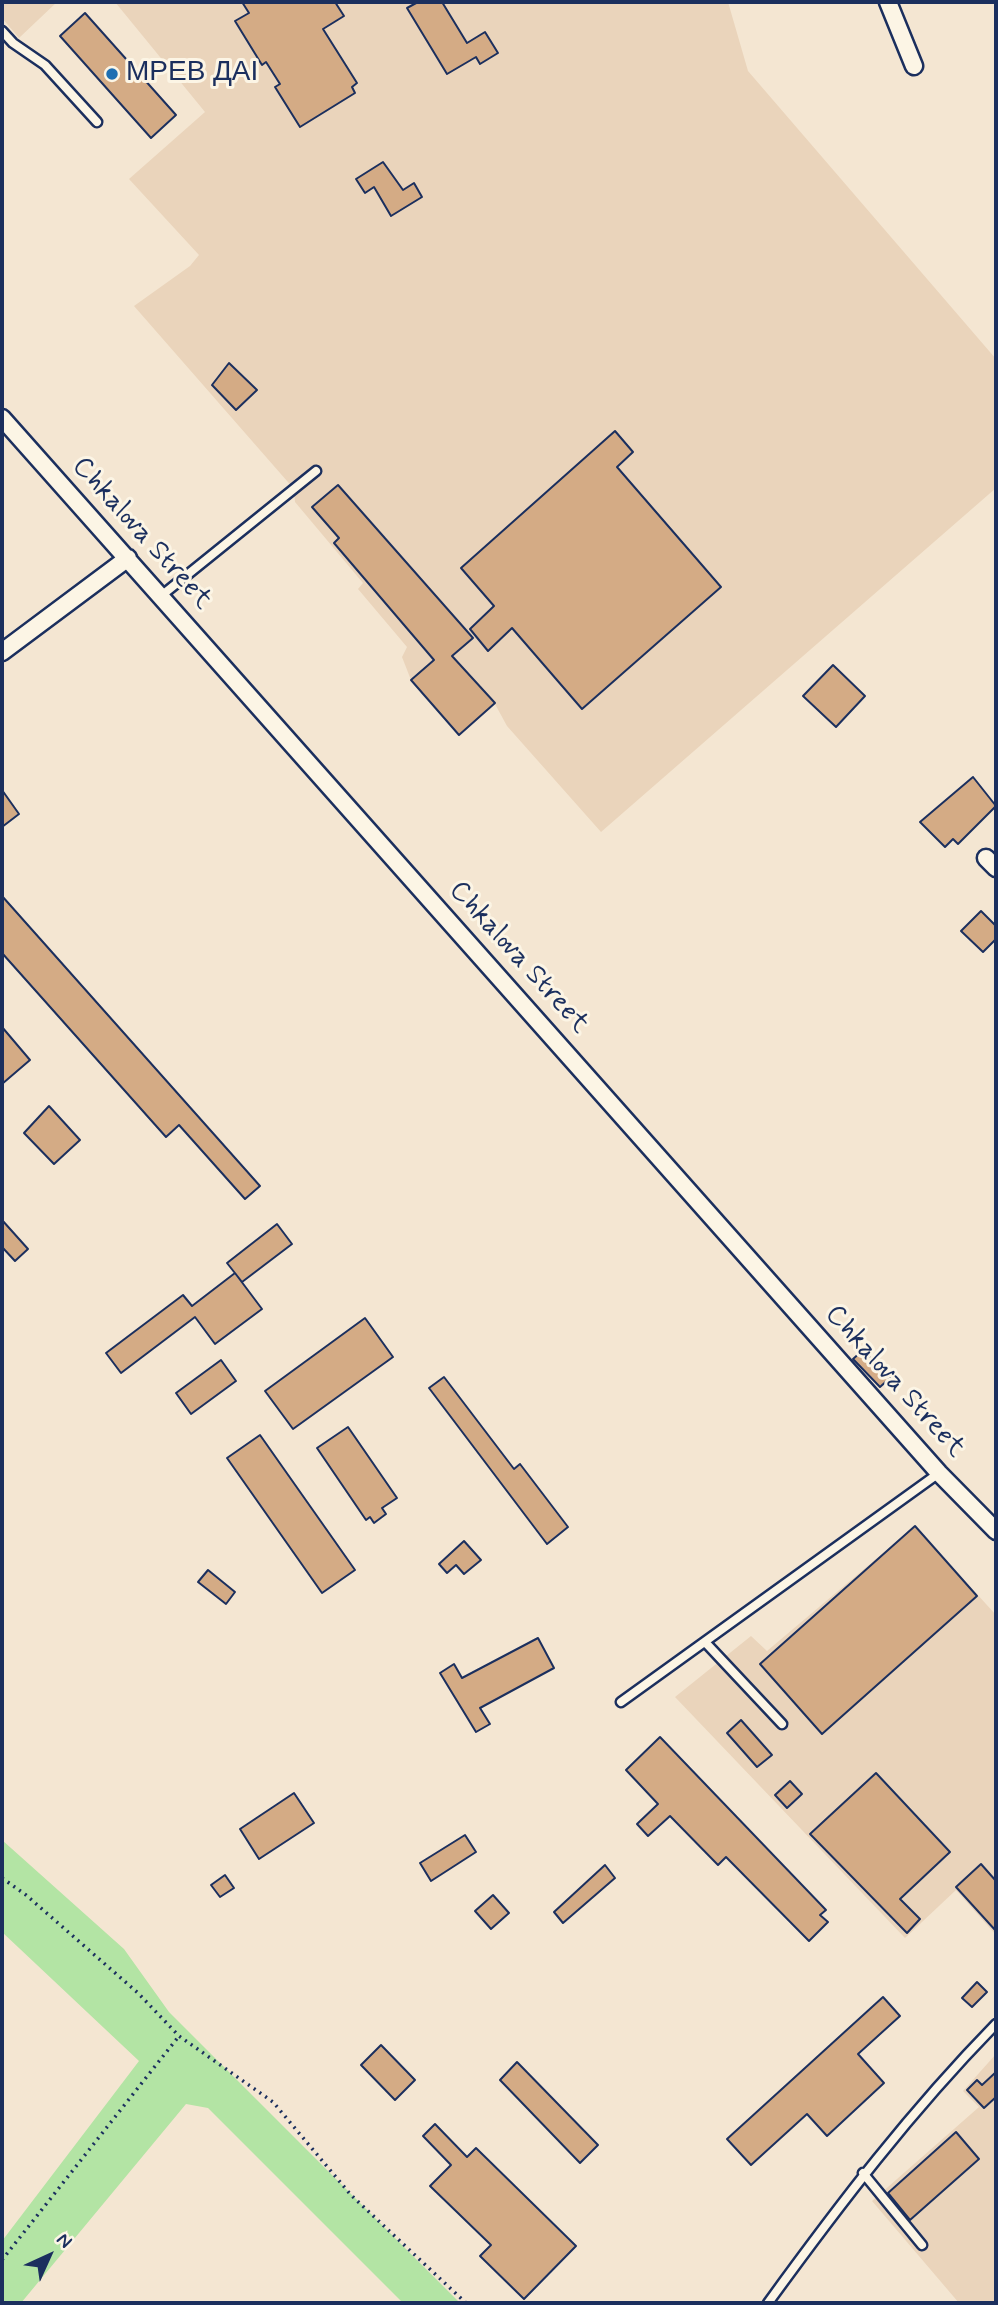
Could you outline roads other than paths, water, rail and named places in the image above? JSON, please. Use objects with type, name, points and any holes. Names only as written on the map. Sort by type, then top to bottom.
[{"type":"street","points":[[888,2],[914,66]]},
{"type":"street","name":"Chkalova Street","points":[[2,418],[939,1473],[996,1531]]},
{"type":"street","points":[[2,652],[128,558]]},
{"type":"lane","points":[[2,31],[13,43],[45,65],[97,122]]},
{"type":"lane","points":[[161,596],[316,471]]},
{"type":"lane","points":[[621,1702],[939,1473]]},
{"type":"lane","points":[[705,1642],[782,1724]]},
{"type":"lane","points":[[768,2303],[863,2173],[934,2087],[996,2024]]},
{"type":"lane","points":[[863,2173],[922,2245]]},
{"type":"place","name":"МРЕВ ДАІ","points":[[112,74]]}]
